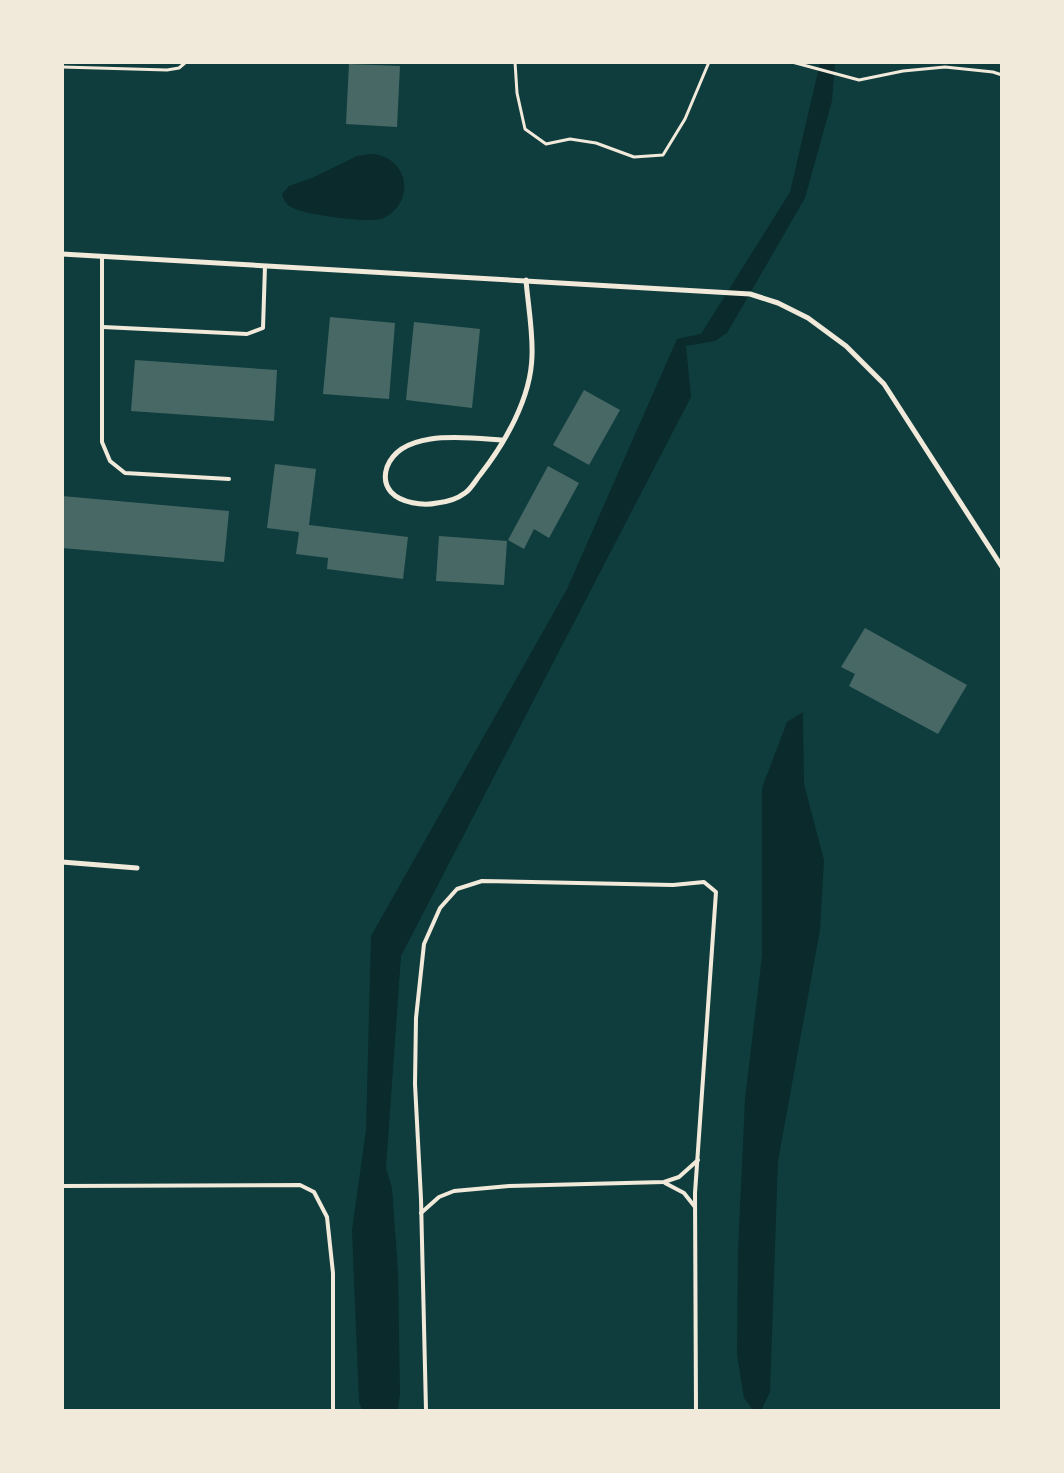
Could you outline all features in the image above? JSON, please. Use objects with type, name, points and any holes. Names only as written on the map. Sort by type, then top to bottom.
[{"type":"street","points":[[62,254],[725,292],[750,294],[778,303],[808,318],[846,346],[884,384],[1002,568]]},
{"type":"street","points":[[503,440],[465,437],[415,442],[401,448],[392,456],[386,470],[385,482],[391,493],[404,500],[433,504],[449,501],[466,492],[496,455],[503,440],[525,392],[532,357],[526,280]]},
{"type":"street","points":[[62,862],[137,868]]},
{"type":"lane","points":[[102,256],[102,442],[110,460],[124,473],[228,479]]},
{"type":"lane","points":[[102,327],[246,334],[263,328],[265,266]]},
{"type":"lane","points":[[426,1410],[421,1213],[415,1084],[416,1018],[424,944],[440,908],[457,889],[482,881],[673,885],[704,882],[716,892],[696,1207],[696,1410]]},
{"type":"lane","points":[[421,1213],[439,1197],[454,1191],[509,1186],[664,1182],[679,1177],[698,1160]]},
{"type":"lane","points":[[664,1182],[684,1193],[696,1207]]},
{"type":"lane","points":[[62,1186],[300,1185],[314,1192],[327,1217],[333,1273],[333,1410]]},
{"type":"path","points":[[100,62],[103,68]]},
{"type":"path","points":[[62,67],[167,70],[179,68],[186,62]]},
{"type":"path","points":[[515,62],[517,93],[525,129],[546,144],[570,139],[596,143],[634,157],[662,155],[685,119],[709,62]]},
{"type":"path","points":[[792,62],[806,68],[859,80],[903,71],[945,68],[993,72],[1002,75]]},
{"type":"water","points":[[820,63],[835,63],[832,101],[805,198],[727,333],[715,341],[686,346],[691,397],[401,956],[386,1168],[392,1188],[398,1271],[400,1393],[398,1410],[362,1410],[359,1402],[352,1230],[366,1130],[371,936],[567,589],[677,339],[701,334],[790,192]]},
{"type":"water","points":[[371,154],[384,157],[393,162],[404,180],[404,191],[401,201],[384,218],[366,220],[325,216],[300,211],[289,206],[285,201],[282,194],[289,186],[312,178],[357,156]]},
{"type":"water","points":[[803,712],[804,784],[824,860],[820,930],[778,1161],[770,1392],[762,1409],[753,1410],[744,1398],[737,1355],[738,1249],[745,1099],[762,956],[762,788],[787,722]]},
{"type":"building","points":[[349,64],[400,66],[397,127],[346,124]]},
{"type":"building","points":[[330,317],[395,323],[389,399],[323,394]]},
{"type":"building","points":[[414,322],[480,329],[472,408],[406,400]]},
{"type":"building","points":[[135,360],[277,370],[274,421],[131,411]]},
{"type":"building","points":[[584,390],[620,410],[589,465],[553,445]]},
{"type":"building","points":[[275,464],[316,469],[309,525],[408,537],[403,579],[327,569],[328,558],[296,554],[299,532],[267,528]]},
{"type":"building","points":[[548,466],[579,483],[549,538],[534,529],[524,549],[508,540]]},
{"type":"building","points":[[62,496],[229,511],[224,562],[62,548]]},
{"type":"building","points":[[439,536],[507,541],[504,585],[436,581]]},
{"type":"building","points":[[865,628],[967,685],[938,734],[849,686],[855,674],[841,667]]}]
